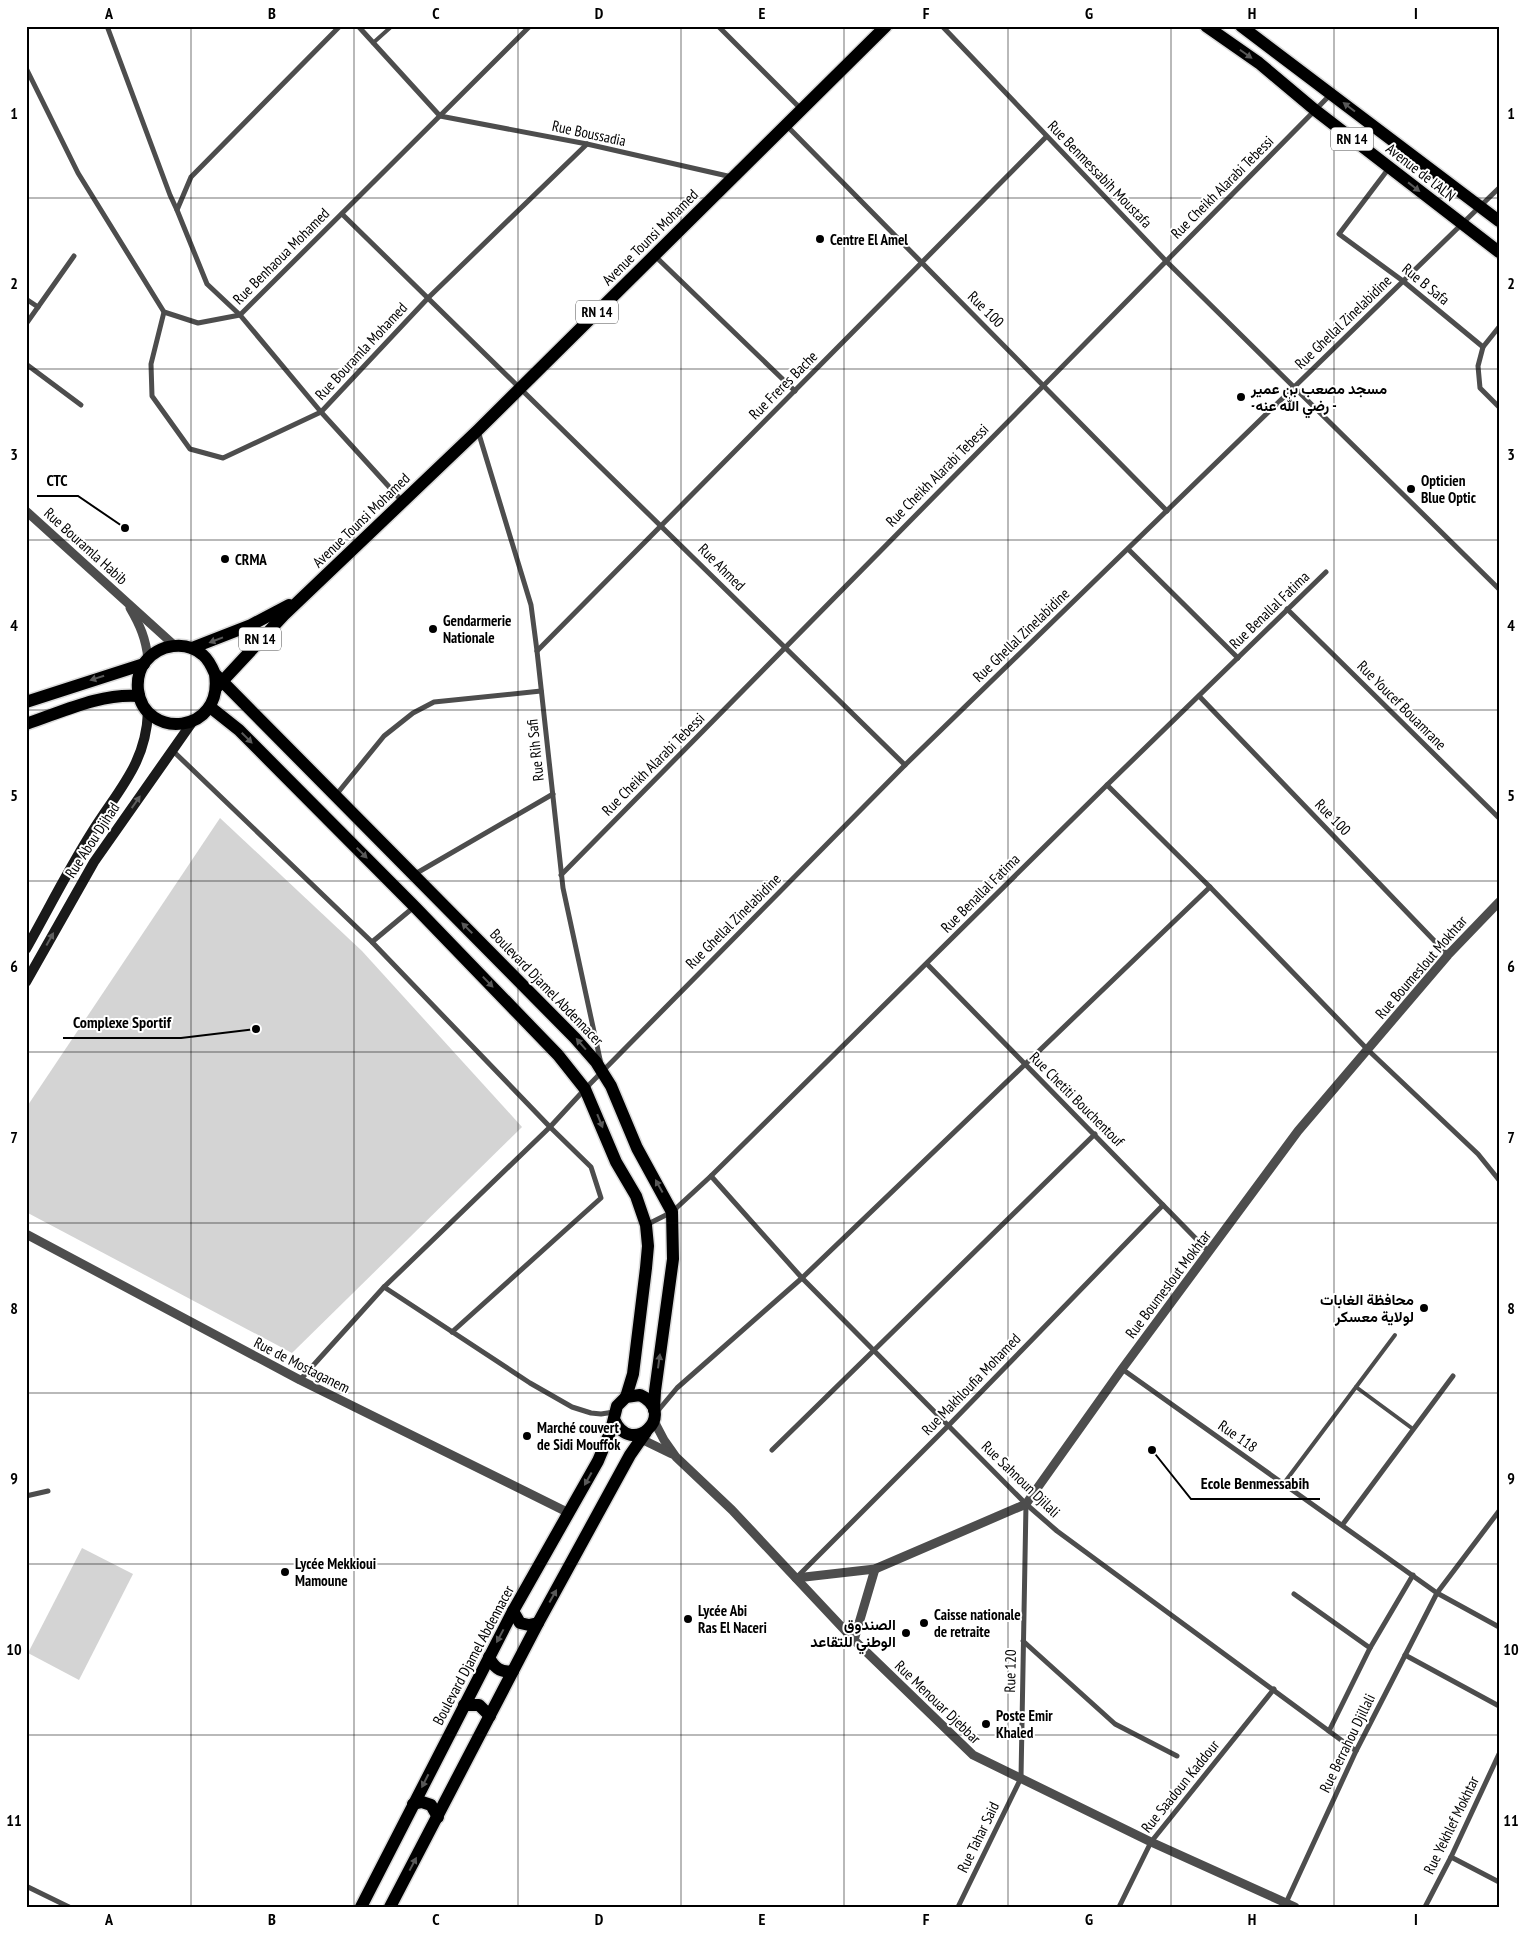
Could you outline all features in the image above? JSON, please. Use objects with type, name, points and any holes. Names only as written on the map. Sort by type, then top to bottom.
[{"type":"main road","name":"Avenue Tounsi Mohamed","points":[[218,681],[478,430],[886,26]]},
{"type":"main road","name":"Avenue de l'ALN","points":[[1206,26],[1259,63],[1315,110],[1499,252]]},
{"type":"main road","name":"Avenue de l'ALN","points":[[1242,26],[1499,221]]},
{"type":"main road","name":"Avenue Tounsi Mohamed","points":[[192,648],[251,625],[306,594]]},
{"type":"main road","points":[[26,702],[146,661],[163,648],[174,646],[192,648],[202,654],[210,663],[218,681],[210,707],[206,713],[193,721],[169,724],[158,720],[148,712],[139,696],[138,685],[139,674],[146,661]]},
{"type":"main road","name":"Boulevard Djamel Abdennacer","points":[[218,681],[336,795],[414,874],[575,1038],[603,1072],[619,1102],[637,1148],[672,1212],[673,1259],[655,1391],[654,1415]]},
{"type":"main road","points":[[26,724],[105,698],[139,696]]},
{"type":"main road","points":[[210,707],[232,723],[414,906],[558,1055],[586,1089],[616,1162],[636,1196],[646,1225],[648,1246],[646,1268],[633,1374],[626,1397]]},
{"type":"main road","name":"Rue Abou Djihad","points":[[26,949],[92,832],[135,766],[146,740],[148,712]]},
{"type":"main road","name":"Rue Abou Djihad","points":[[26,982],[94,862],[193,721]]},
{"type":"main road","points":[[390,1907],[538,1623],[640,1435],[654,1415],[651,1404],[640,1395],[626,1397],[620,1400],[614,1416],[621,1430],[640,1435]]},
{"type":"main road","name":"Boulevard Djamel Abdennacer","points":[[364,1906],[413,1804],[513,1611],[603,1451],[614,1416]]},
{"type":"main road","points":[[513,1611],[520,1623],[529,1625],[538,1623]]},
{"type":"main road","points":[[489,1658],[496,1668],[507,1672],[513,1671]]},
{"type":"main road","points":[[464,1705],[479,1705],[490,1716]]},
{"type":"main road","points":[[413,1804],[422,1802],[431,1805],[438,1817]]},
{"type":"street","points":[[107,26],[152,149],[208,284],[240,315],[321,412],[403,503]]},
{"type":"street","points":[[177,210],[190,178],[340,26]]},
{"type":"street","points":[[358,26],[440,116]]},
{"type":"street","name":"Rue Benhaoua Mohamed","points":[[164,312],[198,323],[240,315],[530,26]]},
{"type":"street","points":[[718,26],[802,110]]},
{"type":"street","name":"Rue Benmessabih Moustafa","points":[[942,26],[1166,261],[1499,589]]},
{"type":"street","points":[[26,68],[78,173],[164,312]]},
{"type":"street","name":"Rue Cheikh Alarabi Tebessi","points":[[561,874],[1331,94]]},
{"type":"street","name":"Rue Boussadia","points":[[440,116],[587,144],[733,177]]},
{"type":"street","name":"Rue 100","points":[[786,125],[1167,510]]},
{"type":"street","name":"Rue Freres Bache","points":[[538,651],[1046,137]]},
{"type":"street","name":"Rue Bouramla Mohamed","points":[[164,312],[151,364],[152,396],[190,449],[223,458],[321,412],[429,297],[587,144]]},
{"type":"street","name":"Rue B Safa","points":[[1389,168],[1339,234],[1403,281],[1483,347]]},
{"type":"street","name":"Rue Ghellal Zinelabidine","points":[[300,1380],[384,1287],[550,1127],[905,765],[1499,188]]},
{"type":"street","name":"Rue Ahmed","points":[[342,214],[521,387],[905,765]]},
{"type":"street","points":[[26,324],[74,256]]},
{"type":"street","points":[[654,256],[795,390]]},
{"type":"street","points":[[26,299],[38,307]]},
{"type":"street","points":[[1499,327],[1483,347],[1478,366],[1480,388],[1499,407]]},
{"type":"street","points":[[26,364],[81,405]]},
{"type":"street","name":"Rue Rih Safi","points":[[478,430],[531,605],[538,651],[561,874],[603,1072]]},
{"type":"street","name":"Rue Bouramla Habib","points":[[26,511],[174,646]]},
{"type":"street","points":[[1128,549],[1238,658]]},
{"type":"street","name":"Rue Benallal Fatima","points":[[646,1225],[672,1212],[711,1176],[1326,572]]},
{"type":"street","points":[[126,602],[143,633],[146,644],[146,661]]},
{"type":"street","name":"Rue Youcef Bouamrane","points":[[1287,609],[1499,818]]},
{"type":"street","points":[[336,795],[384,736],[413,713],[434,702],[541,692]]},
{"type":"street","name":"Rue 100","points":[[1199,696],[1448,955]]},
{"type":"street","points":[[172,750],[372,942],[591,1167],[601,1198],[452,1332]]},
{"type":"street","points":[[1107,785],[1210,887],[1368,1050],[1478,1154],[1499,1180]]},
{"type":"street","points":[[414,874],[553,794]]},
{"type":"street","points":[[654,1415],[678,1388],[802,1278],[1210,887]]},
{"type":"street","name":"Rue Boumeslout Mokhtar","points":[[1026,1504],[1122,1369],[1298,1131],[1448,955],[1499,902]]},
{"type":"street","points":[[372,942],[414,906]]},
{"type":"street","name":"Rue Chetiti Bouchentouf","points":[[927,964],[1209,1252]]},
{"type":"street","points":[[772,1450],[1095,1134]]},
{"type":"street","name":"Rue Sahnoun Djilali","points":[[711,1176],[802,1278],[1026,1504],[1056,1531],[1274,1689],[1356,1751]]},
{"type":"street","name":"Rue Makhloufia Mohamed","points":[[796,1578],[948,1426],[1163,1205]]},
{"type":"street","name":"Rue de Mostaganem","points":[[26,1234],[300,1380],[569,1513]]},
{"type":"street","points":[[384,1287],[530,1383],[572,1407],[614,1416]]},
{"type":"street","name":"Rue 118","points":[[1122,1369],[1437,1593],[1499,1627]]},
{"type":"street","points":[[1342,1524],[1453,1376]]},
{"type":"street","name":"Rue Menouar Djebbar","points":[[654,1415],[664,1440],[676,1457],[732,1510],[854,1640],[973,1755],[1151,1842],[1285,1904],[1296,1907]]},
{"type":"street","name":"Rue Menouar Djebbar","points":[[640,1435],[676,1457]]},
{"type":"street","points":[[26,1496],[48,1491]]},
{"type":"street","points":[[796,1578],[875,1569],[1026,1504]]},
{"type":"street","name":"Rue 120","points":[[1021,1778],[1026,1504]]},
{"type":"street","name":"Rue Berrahou Djillali","points":[[1285,1904],[1356,1751],[1437,1593],[1499,1511]]},
{"type":"street","points":[[854,1640],[875,1569]]},
{"type":"street","points":[[1330,1731],[1370,1648],[1413,1575]]},
{"type":"street","points":[[1294,1594],[1370,1648]]},
{"type":"street","points":[[1023,1641],[1115,1724],[1177,1756]]},
{"type":"street","points":[[1405,1655],[1499,1706]]},
{"type":"street","name":"Rue Saadoun Kaddour","points":[[1119,1907],[1151,1842],[1274,1689]]},
{"type":"street","name":"Rue Yekhlef Mokhtar","points":[[1425,1907],[1451,1858],[1499,1754]]},
{"type":"street","name":"Rue Tahar Said","points":[[958,1907],[1021,1778]]},
{"type":"street","points":[[1451,1858],[1499,1882]]},
{"type":"street","points":[[26,1886],[69,1907]]},
{"type":"lane","points":[[373,43],[392,26]]},
{"type":"lane","points":[[1284,1483],[1395,1335]]},
{"type":"lane","points":[[1356,1387],[1413,1429]]},
{"type":"shaded area","points":[[220,818],[362,951],[522,1127],[292,1353],[26,1212],[26,1108]]},
{"type":"shaded area","points":[[82,1548],[133,1574],[79,1680],[28,1653]]},
{"type":"place","name":"Centre El Amel","points":[[820,239]]},
{"type":"place","name":"مسجد مصعب بن عمير -رضي الله عنه -","points":[[1241,397]]},
{"type":"place","name":"Opticien Blue Optic","points":[[1411,489]]},
{"type":"place","name":"CTC","points":[[125,528]]},
{"type":"place","name":"CRMA","points":[[225,559]]},
{"type":"place","name":"Gendarmerie Nationale","points":[[433,629]]},
{"type":"place","name":"Complexe Sportif","points":[[256,1029]]},
{"type":"place","name":"محافظة الغابات لولاية معسكر","points":[[1424,1308]]},
{"type":"place","name":"Marché couvert de Sidi Mouffok","points":[[527,1436]]},
{"type":"place","name":"Ecole Benmessabih","points":[[1152,1450]]},
{"type":"place","name":"Lycée Mekkioui Mamoune","points":[[285,1572]]},
{"type":"place","name":"Lycée Abi Ras El Naceri","points":[[688,1619]]},
{"type":"place","name":"Caisse nationale de retraite","points":[[924,1623]]},
{"type":"place","name":"الصندوق الوطني للتقاعد","points":[[906,1633]]},
{"type":"place","name":"Poste Emir Khaled","points":[[986,1724]]}]
